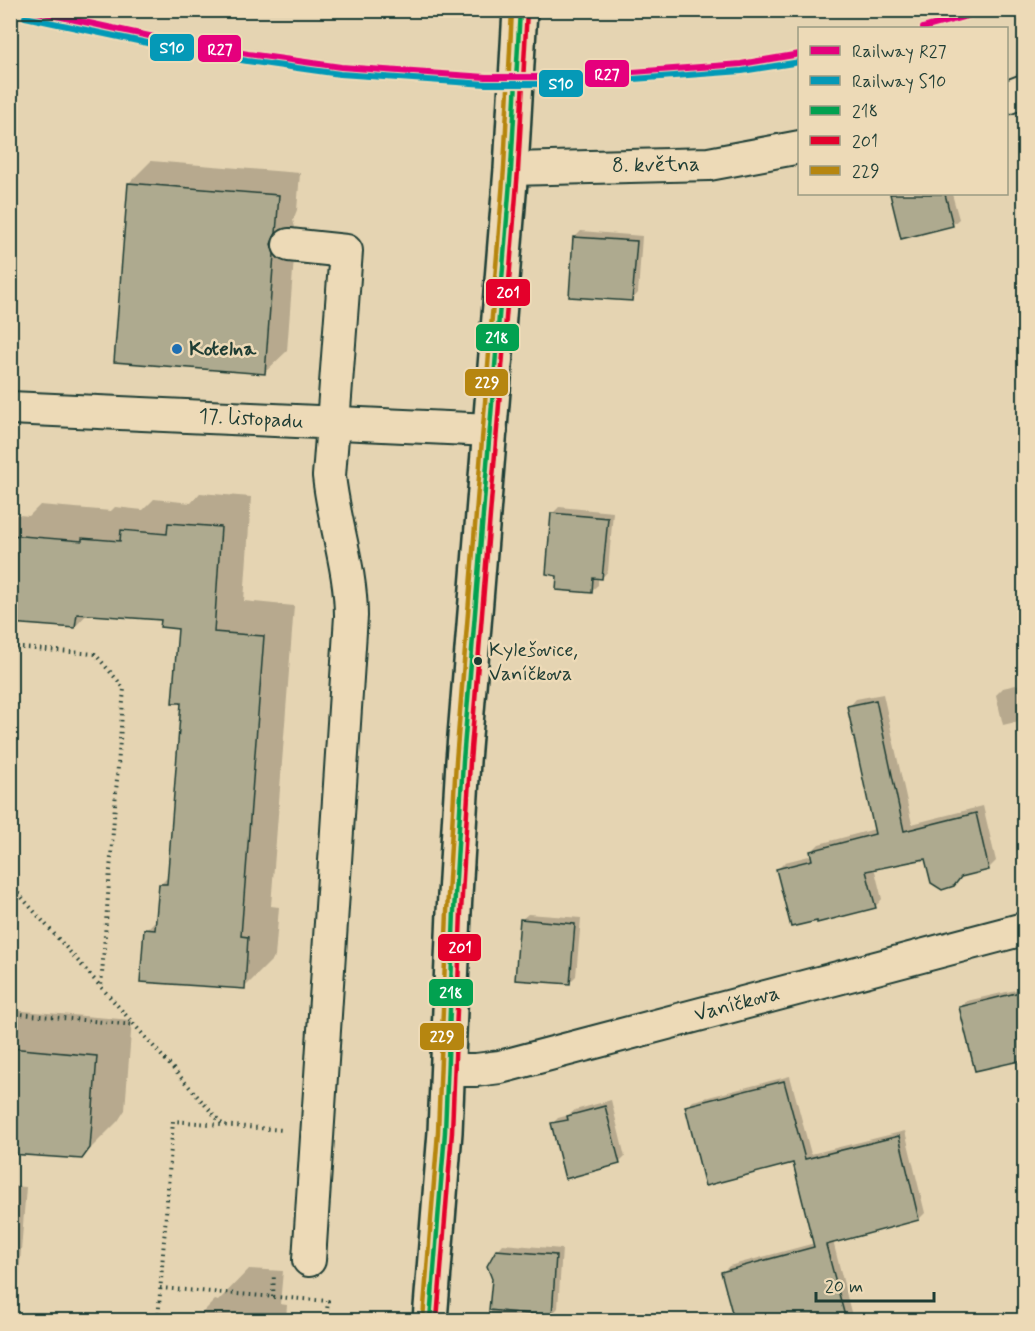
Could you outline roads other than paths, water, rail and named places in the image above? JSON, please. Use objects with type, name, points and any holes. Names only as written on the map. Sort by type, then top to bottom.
[{"type":"main road","points":[[430,1320],[445,1132],[463,761],[511,169],[520,10]]},
{"type":"street","points":[[1008,97],[1024,91]]},
{"type":"street","name":"8. května","points":[[511,169],[709,164],[798,147]]},
{"type":"street","points":[[289,245],[346,251],[329,476],[351,602],[351,616],[309,1260]]},
{"type":"street","name":"17. listopadu","points":[[10,408],[491,430]]},
{"type":"street","name":"Vaníčkova","points":[[448,1070],[470,1071],[500,1067],[1024,929]]},
{"type":"rail line","name":"R27","points":[[29,10],[154,37],[248,54],[341,67],[486,77],[552,77],[619,73],[741,64],[798,54]]},
{"type":"rail line","name":"R27","points":[[927,27],[988,10]]},
{"type":"rail line","name":"S10","points":[[25,17],[247,61],[340,74],[486,84],[552,84],[620,80],[742,71],[798,62]]},
{"type":"place","name":"Kotelna","points":[[177,349]]},
{"type":"place","name":"Kylešovice, Vaníčkova","points":[[478,661]]}]
